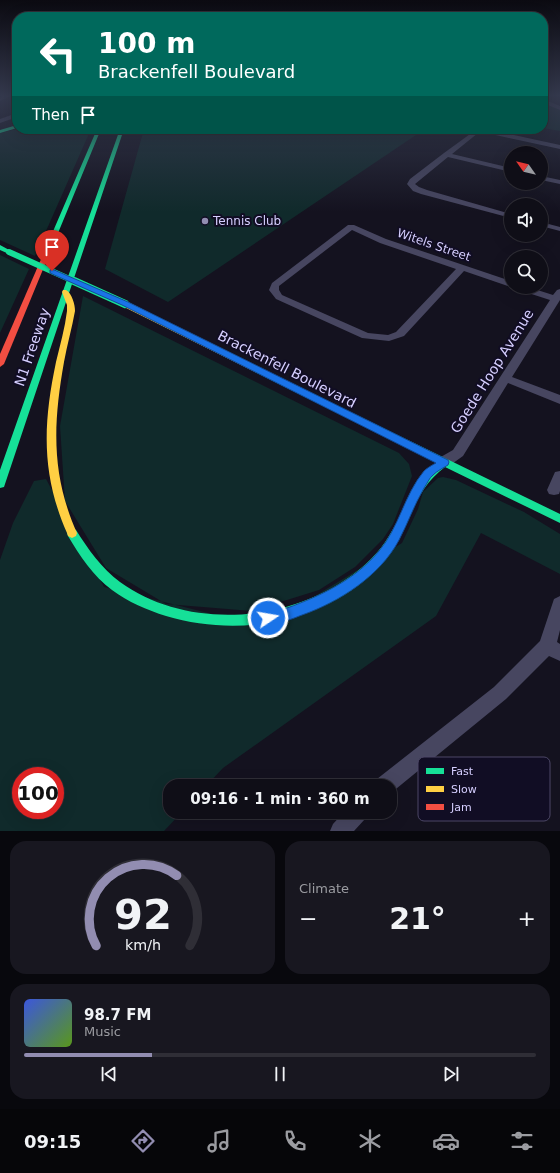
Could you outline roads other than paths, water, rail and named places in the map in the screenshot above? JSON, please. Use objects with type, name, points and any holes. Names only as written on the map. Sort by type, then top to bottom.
[{"type":"main road","name":"N1 Freeway","points":[[0,364],[97,135]]},
{"type":"main road","name":"N1 Freeway","points":[[0,484],[120,135]]},
{"type":"main road","name":"Brackenfell Boulevard","points":[[0,247],[125,304],[560,519]]},
{"type":"main road","points":[[66,292],[71,308],[50,431],[50,453],[53,480],[58,500],[78,543],[91,562],[105,577],[123,591],[144,602],[197,619],[224,621],[254,620],[282,616],[310,606],[336,593],[362,575],[384,554],[428,473],[444,462]]},
{"type":"street","points":[[471,135],[411,184],[413,187],[424,192],[504,214]]},
{"type":"street","points":[[500,135],[560,147]]},
{"type":"street","points":[[446,154],[504,168]]},
{"type":"street","points":[[548,179],[560,182]]},
{"type":"street","points":[[548,226],[560,229]]},
{"type":"street","name":"Witels Street","points":[[462,268],[400,334],[389,338],[374,338],[362,335],[276,294],[274,290],[277,282],[351,227],[383,241],[504,282]]},
{"type":"street","points":[[548,294],[558,296]]},
{"type":"street","name":"Goede Hoop Avenue","points":[[444,462],[458,453],[558,296]]},
{"type":"street","points":[[505,378],[560,400]]},
{"type":"street","points":[[554,490],[560,476]]},
{"type":"street","points":[[420,757],[554,650],[560,604]]},
{"type":"street","points":[[393,779],[418,759]]},
{"type":"street","points":[[340,831],[351,819]]},
{"type":"place","name":"Tennis Club","points":[[205,221]]}]
